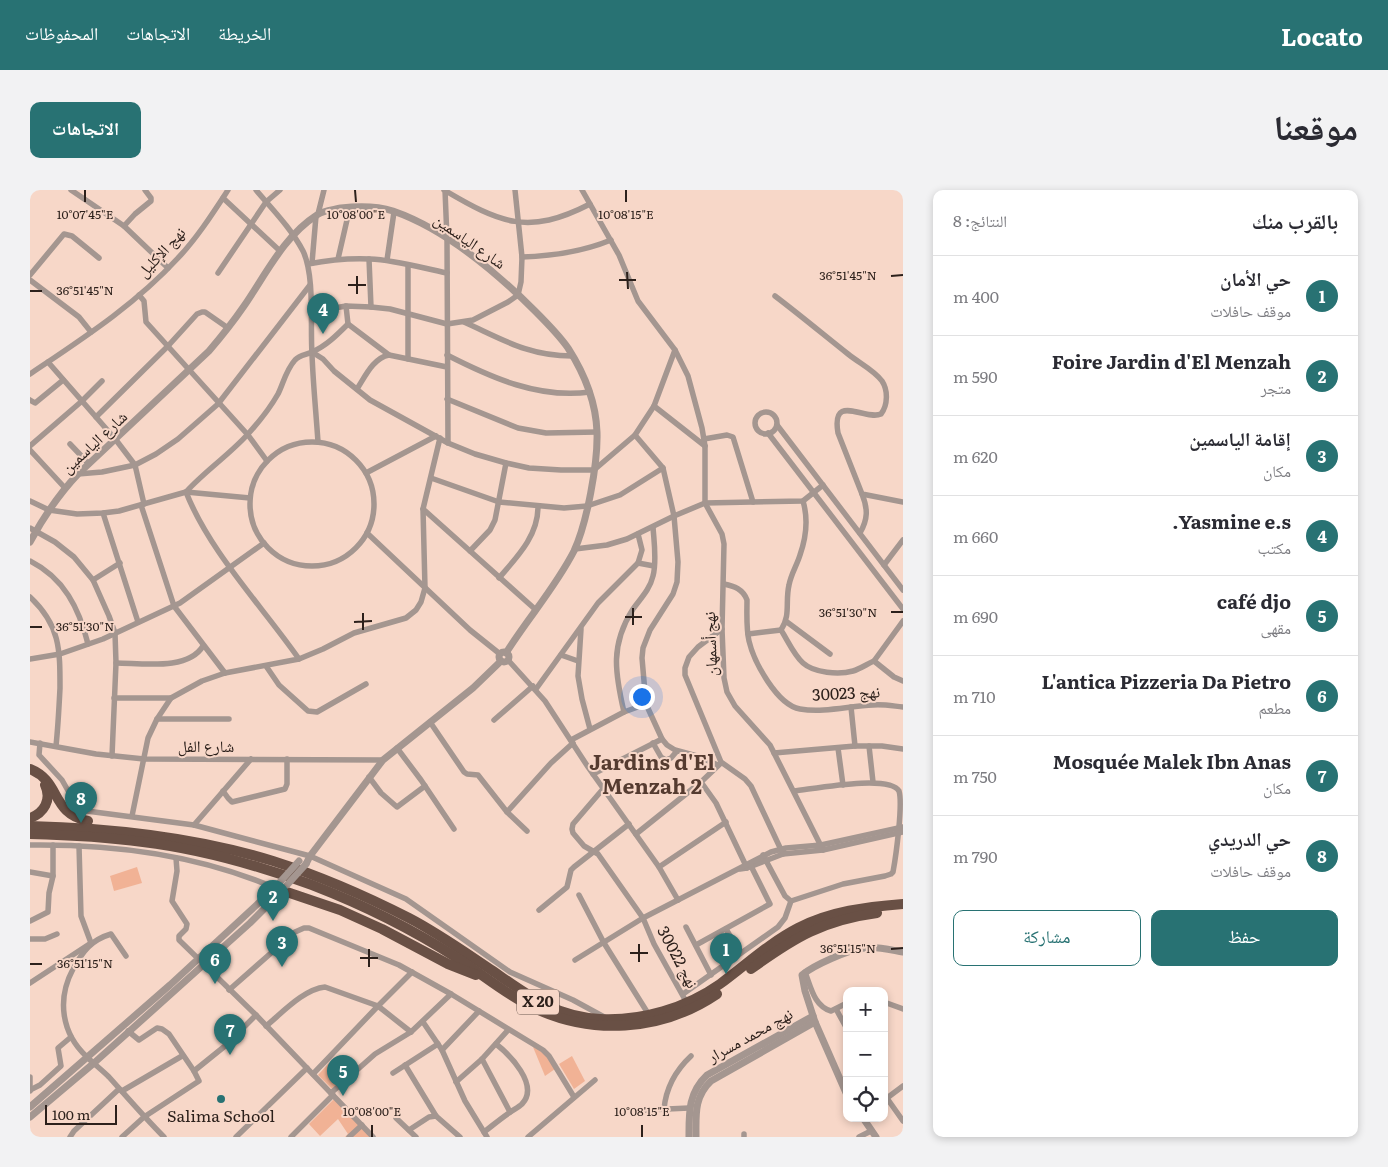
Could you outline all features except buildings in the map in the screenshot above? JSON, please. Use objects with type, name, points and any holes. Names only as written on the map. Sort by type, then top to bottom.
[{"type":"highway","points":[[30,770],[38,772],[47,780],[58,800],[67,811],[81,820],[117,825],[134,832]]},
{"type":"highway","points":[[30,775],[42,782],[48,792],[48,797],[44,808],[30,819]]},
{"type":"highway","points":[[30,819],[88,821]]},
{"type":"highway","name":"X 20","points":[[30,826],[134,832],[187,841],[242,853],[317,876],[410,918],[461,949],[533,999],[575,1016],[608,1019],[634,1018],[649,1015],[707,992],[780,938],[813,921],[851,910],[903,904]]},
{"type":"highway","name":"X 20","points":[[30,834],[131,840],[201,852],[243,862],[313,886],[410,931],[456,957],[529,1006],[558,1018],[585,1025],[609,1027],[635,1025],[666,1018],[686,1001],[711,998],[785,944],[816,928],[852,917],[903,911]]},
{"type":"highway","points":[[30,840],[115,844],[178,853],[201,852]]},
{"type":"highway","points":[[281,886],[382,929],[448,964],[487,978]]},
{"type":"street","points":[[71,190],[124,226],[168,268]]},
{"type":"street","points":[[124,226],[135,214],[151,202],[151,198],[145,190]]},
{"type":"street","name":"نهج الإكليل","points":[[30,374],[123,309],[139,295],[187,247],[228,190]]},
{"type":"street","points":[[256,190],[293,235],[310,264]]},
{"type":"street","points":[[218,272],[266,202],[280,190]]},
{"type":"street","points":[[318,442],[312,352],[310,264],[317,215],[324,190]]},
{"type":"street","points":[[445,190],[494,217],[518,222],[537,222],[556,218],[590,204]]},
{"type":"street","points":[[445,190],[448,442]]},
{"type":"street","points":[[312,312],[346,306],[371,307],[447,324],[464,322],[487,314],[518,294],[521,282],[522,257],[515,190]]},
{"type":"street","points":[[582,190],[624,264],[638,301],[675,350],[690,381],[705,443],[705,503]]},
{"type":"street","points":[[223,198],[250,226],[280,251]]},
{"type":"street","points":[[338,259],[350,207]]},
{"type":"street","name":"شارع الياسمين","points":[[30,542],[33,529],[50,510],[65,488],[209,351],[228,328],[280,251],[293,235],[317,215],[350,207],[382,208],[394,212],[447,238],[518,294],[549,325],[566,346],[590,392],[597,432],[594,470],[587,506],[575,549],[547,596],[504,657],[473,688],[383,760],[310,856]]},
{"type":"street","points":[[387,260],[394,212]]},
{"type":"street","points":[[30,275],[64,234],[72,236],[99,258]]},
{"type":"street","points":[[522,257],[570,253],[592,248],[611,240]]},
{"type":"street","points":[[310,264],[338,259],[387,260],[447,273]]},
{"type":"street","points":[[369,259],[371,307]]},
{"type":"street","points":[[408,265],[408,359]]},
{"type":"street","points":[[30,280],[79,317],[90,332]]},
{"type":"street","points":[[78,474],[102,472],[135,465],[178,439],[218,404],[310,285]]},
{"type":"street","points":[[139,295],[144,301],[146,322],[248,435],[267,461]]},
{"type":"street","points":[[775,296],[873,372],[884,386],[885,406],[881,414],[873,416],[851,411],[839,414],[837,418],[838,433],[862,494],[867,516],[860,533]]},
{"type":"street","points":[[346,306],[348,324],[389,355]]},
{"type":"street","points":[[96,417],[168,346],[197,314],[205,312],[228,328]]},
{"type":"street","points":[[464,322],[508,343],[541,354],[572,356]]},
{"type":"street","points":[[186,492],[201,475],[248,435],[277,395],[288,370],[295,360],[312,352],[336,336],[348,324]]},
{"type":"street","points":[[312,352],[386,410],[475,454],[529,468],[594,470],[635,436],[654,406],[675,350]]},
{"type":"street","points":[[357,389],[381,356],[389,355],[447,367]]},
{"type":"street","points":[[447,355],[472,367],[527,388],[547,393],[590,392]]},
{"type":"street","points":[[48,362],[116,440],[135,465],[142,505],[174,606],[225,673]]},
{"type":"street","points":[[30,400],[35,403],[63,380]]},
{"type":"street","points":[[65,488],[30,448],[102,381]]},
{"type":"street","points":[[447,399],[518,428],[546,433],[597,432]]},
{"type":"street","points":[[654,406],[705,443]]},
{"type":"street","points":[[777,425],[773,431],[768,433],[761,432],[755,426],[755,422],[758,414],[762,412],[771,413],[776,419],[777,425],[903,590]]},
{"type":"street","points":[[768,433],[903,610]]},
{"type":"street","points":[[705,443],[727,435],[733,438],[753,502]]},
{"type":"street","points":[[635,436],[663,468],[674,516],[677,547],[677,582],[670,602],[650,630],[643,648],[642,669],[646,704],[662,739],[667,745],[677,751],[719,764],[745,779],[751,786],[782,852]]},
{"type":"street","points":[[366,473],[438,437]]},
{"type":"street","points":[[132,816],[148,738],[157,719],[171,698],[202,681],[225,673],[299,659],[354,633],[406,618],[416,610],[421,602],[425,588],[423,509],[431,478],[438,437]]},
{"type":"street","points":[[304,442],[318,442],[344,450],[355,459],[366,473],[373,489],[373,516],[367,533],[357,547],[346,556],[334,562],[306,566],[286,560],[274,553],[264,543],[256,532],[252,519],[250,498],[255,478],[267,461],[278,452],[290,446],[304,442]]},
{"type":"street","points":[[70,444],[89,464]]},
{"type":"street","points":[[470,551],[494,523],[506,462]]},
{"type":"street","points":[[431,478],[499,502],[564,508],[587,506],[620,495],[663,468]]},
{"type":"street","points":[[575,549],[607,545],[638,534],[705,503],[803,500],[823,485]]},
{"type":"street","points":[[186,492],[200,522],[230,567],[274,623],[299,659]]},
{"type":"street","points":[[30,501],[50,510],[71,514],[103,514],[186,492],[250,498]]},
{"type":"street","points":[[862,494],[903,502]]},
{"type":"street","points":[[748,634],[781,630],[787,622],[788,588],[800,555],[804,534],[806,516],[803,500]]},
{"type":"street","name":"نهج أسمهان","points":[[705,503],[723,539],[722,630],[724,678],[727,692],[735,706],[762,736],[774,753],[822,847]]},
{"type":"street","points":[[499,578],[528,541],[536,524],[538,507]]},
{"type":"street","points":[[423,509],[536,610]]},
{"type":"street","points":[[103,514],[138,622]]},
{"type":"street","points":[[624,712],[615,669],[618,648],[628,618],[648,589],[653,578],[653,527]]},
{"type":"street","points":[[33,529],[66,550],[93,580],[115,633],[116,663],[112,756]]},
{"type":"street","points":[[367,533],[470,630],[504,657],[535,688],[659,867],[678,900]]},
{"type":"street","points":[[494,720],[535,688],[607,592],[638,563],[642,550],[638,534]]},
{"type":"street","points":[[884,565],[903,540]]},
{"type":"street","points":[[30,659],[60,654],[88,644],[174,606],[264,543]]},
{"type":"street","points":[[30,560],[54,577],[72,600],[82,619],[88,644]]},
{"type":"street","points":[[93,580],[120,563]]},
{"type":"street","points":[[638,563],[654,566]]},
{"type":"street","name":"نهج 30023","points":[[724,584],[734,586],[745,595],[748,634],[753,655],[763,674],[786,702],[800,709],[874,704],[903,707]]},
{"type":"street","points":[[30,597],[40,606],[53,627],[60,654],[59,719],[56,746]]},
{"type":"street","points":[[781,630],[802,662],[813,669],[829,672],[848,672],[855,671],[874,661],[903,621]]},
{"type":"street","points":[[787,622],[830,654]]},
{"type":"street","points":[[581,627],[578,661],[582,699],[590,729]]},
{"type":"street","points":[[719,764],[712,738],[687,683],[685,668],[689,657],[698,647],[722,630]]},
{"type":"street","points":[[116,663],[176,662],[191,658],[203,646]]},
{"type":"street","points":[[561,655],[578,661]]},
{"type":"street","points":[[874,661],[894,677],[903,681]]},
{"type":"street","points":[[266,666],[279,685],[312,713],[366,684]]},
{"type":"street","points":[[114,698],[171,698]]},
{"type":"street","points":[[508,812],[550,763],[572,741],[590,729],[624,712],[646,704]]},
{"type":"street","points":[[851,707],[855,746]]},
{"type":"street","points":[[157,719],[229,719]]},
{"type":"street","points":[[430,722],[464,772],[478,775],[508,812],[527,831]]},
{"type":"street","points":[[593,774],[662,739]]},
{"type":"street","name":"شارع الفل","points":[[30,742],[112,756],[144,759],[383,760]]},
{"type":"street","points":[[40,743],[39,755],[62,780],[77,808],[86,812],[132,816],[194,825],[310,856],[406,899],[510,972],[573,1000],[608,1019]]},
{"type":"street","points":[[653,743],[661,757],[666,760],[671,758],[677,751]]},
{"type":"street","points":[[774,753],[855,746],[903,749]]},
{"type":"street","points":[[869,746],[874,782]]},
{"type":"street","points":[[397,748],[454,830]]},
{"type":"street","points":[[838,748],[843,785]]},
{"type":"street","points":[[194,825],[251,759]]},
{"type":"street","points":[[224,791],[232,802],[285,789],[288,759]]},
{"type":"street","points":[[636,834],[701,782],[719,764]]},
{"type":"street","points":[[369,777],[397,807],[425,786]]},
{"type":"street","points":[[696,945],[770,904],[716,802],[701,782]]},
{"type":"street","points":[[686,1001],[711,975],[782,923],[791,901],[843,884],[891,874],[901,830],[902,809],[901,792],[894,786],[874,782],[794,791]]},
{"type":"street","name":"نهج 30022","points":[[603,788],[572,826],[573,833],[581,843],[594,850],[643,918],[654,944],[686,1001]]},
{"type":"street","points":[[659,867],[726,822]]},
{"type":"street","points":[[539,910],[567,887],[571,870],[629,824]]},
{"type":"street","points":[[575,960],[643,918],[764,857],[901,830]]},
{"type":"street","points":[[30,921],[48,912],[49,893],[54,876],[53,845]]},
{"type":"street","points":[[30,846],[79,846],[176,858],[236,872],[281,886]]},
{"type":"street","points":[[79,846],[81,916],[91,943]]},
{"type":"street","points":[[30,1117],[94,1063],[281,886],[310,856]]},
{"type":"street","points":[[764,857],[785,896],[791,901]]},
{"type":"street","points":[[176,858],[177,871],[172,901],[187,924],[179,938],[373,1137]]},
{"type":"street","points":[[30,872],[54,876]]},
{"type":"street","points":[[579,895],[604,943],[649,1015]]},
{"type":"street","points":[[686,927],[711,975]]},
{"type":"street","points":[[229,990],[289,936],[304,928],[309,928],[399,964],[546,1052],[574,1098]]},
{"type":"street","points":[[726,929],[740,953]]},
{"type":"street","points":[[30,939],[45,939],[57,934]]},
{"type":"street","points":[[30,983],[91,943],[111,934],[126,956]]},
{"type":"street","points":[[91,943],[79,958],[65,988],[62,1009],[66,1026],[71,1037],[86,1056],[121,1090],[164,1137]]},
{"type":"street","points":[[803,974],[838,956],[864,948],[903,952]]},
{"type":"street","points":[[30,1107],[86,1056],[200,961]]},
{"type":"street","points":[[313,1074],[412,972]]},
{"type":"street","points":[[803,974],[818,1004],[830,1011],[843,1005]]},
{"type":"street","points":[[803,974],[814,1019],[843,1086]]},
{"type":"street","points":[[266,1026],[305,994],[317,987],[325,987],[378,1006],[411,1032]]},
{"type":"street","points":[[291,1137],[332,1094],[375,1054],[411,1032],[451,994]]},
{"type":"street","points":[[888,1003],[903,1009]]},
{"type":"street","points":[[836,1009],[843,1022]]},
{"type":"street","points":[[393,1073],[440,1047],[479,1011]]},
{"type":"street","points":[[194,1071],[225,1046],[256,1015]]},
{"type":"street","name":"نهج محمد مسرار","points":[[689,1137],[689,1108],[697,1086],[707,1075],[814,1019]]},
{"type":"street","name":"نهج محمد مسرار","points":[[696,1137],[696,1105],[701,1092],[706,1086],[717,1077],[814,1019]]},
{"type":"street","points":[[423,1022],[440,1047],[456,1082],[486,1135],[510,1112],[522,1104],[527,1089],[523,1076],[514,1060],[496,1044]]},
{"type":"street","points":[[122,1137],[144,1117],[198,1082],[194,1071],[168,1034],[162,1029],[157,1028],[139,1040],[128,1031]]},
{"type":"street","points":[[456,1082],[482,1059],[508,1030]]},
{"type":"street","points":[[30,1077],[30,1091],[40,1086],[61,1066],[58,1048],[71,1037]]},
{"type":"street","points":[[70,1137],[82,1123],[121,1090],[182,1056]]},
{"type":"street","points":[[664,1109],[671,1080],[691,1056]]},
{"type":"street","points":[[482,1059],[510,1112]]},
{"type":"street","points":[[405,1065],[436,1116],[460,1137]]},
{"type":"street","points":[[236,1137],[307,1068]]},
{"type":"street","points":[[528,1137],[596,1080]]},
{"type":"street","points":[[888,1095],[903,1086]]},
{"type":"street","points":[[888,1099],[903,1121]]},
{"type":"street","points":[[646,1110],[689,1108]]},
{"type":"street","points":[[409,1130],[429,1117],[436,1116]]},
{"type":"street","points":[[396,1118],[416,1137]]},
{"type":"street","points":[[859,1137],[874,1134],[866,1122]]},
{"type":"street","points":[[349,1137],[362,1125]]},
{"type":"shaded area","points":[[137,867],[142,883],[114,891],[110,876]]},
{"type":"shaded area","points":[[533,1047],[544,1051],[555,1069],[545,1076]]},
{"type":"shaded area","points":[[572,1056],[585,1081],[574,1089],[559,1064]]},
{"type":"shaded area","points":[[329,1063],[343,1079],[332,1089],[318,1075]]},
{"type":"shaded area","points":[[334,1099],[372,1137],[345,1137],[348,1134],[338,1119],[320,1136],[309,1124]]},
{"type":"place","name":"Yasmine e.s.","points":[[323,334]]},
{"type":"place","name":"حي الدريدي","points":[[81,823]]},
{"type":"place","name":"Foire Jardin d'El Menzah","points":[[273,921]]},
{"type":"place","name":"إقامة الياسمين","points":[[282,967]]},
{"type":"place","name":"حي الأمان","points":[[726,974]]},
{"type":"place","name":"L'antica Pizzeria Da Pietro","points":[[215,984]]},
{"type":"place","name":"Mosquée Malek Ibn Anas","points":[[230,1055]]},
{"type":"place","name":"café djo","points":[[343,1096]]},
{"type":"place","name":"Salima School","points":[[221,1099]]},
{"type":"district","name":"Jardins d'El Menzah 2","points":[[652,775]]}]
